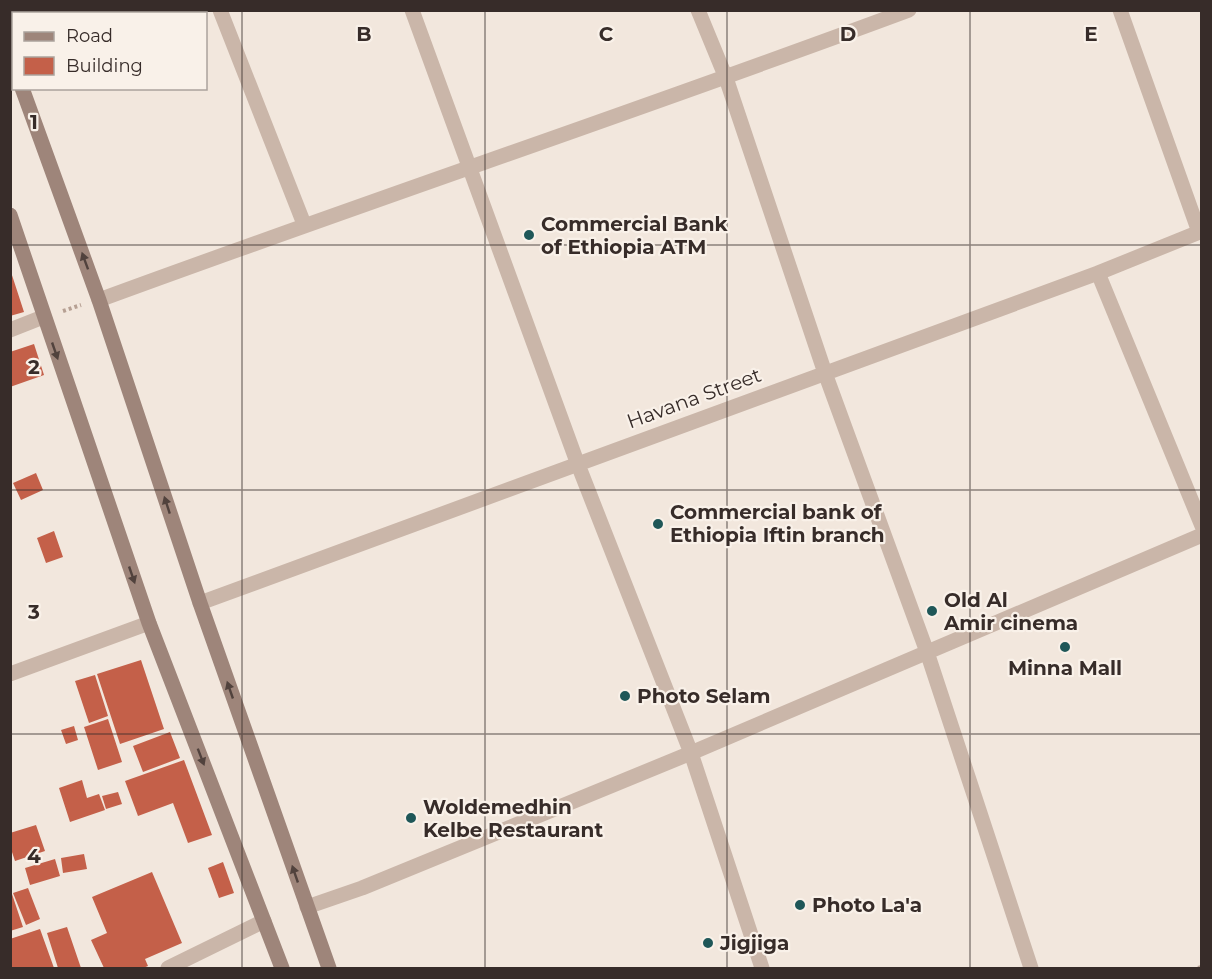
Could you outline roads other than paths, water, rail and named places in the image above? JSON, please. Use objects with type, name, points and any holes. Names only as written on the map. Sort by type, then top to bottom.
[{"type":"main road","points":[[23,90],[99,300],[200,603],[329,969]]},
{"type":"main road","points":[[10,215],[149,623],[282,969]]},
{"type":"street","points":[[220,10],[304,224]]},
{"type":"street","points":[[412,10],[577,462],[691,753],[762,969]]},
{"type":"street","points":[[698,10],[726,78],[825,373],[927,652],[1031,969]]},
{"type":"street","points":[[99,300],[304,224],[726,78],[890,14],[909,10]]},
{"type":"street","points":[[1120,10],[1200,232]]},
{"type":"street","name":"Havana Street","points":[[200,603],[577,462],[1098,273],[1200,232]]},
{"type":"street","points":[[1098,273],[1202,526]]},
{"type":"street","points":[[10,330],[43,317]]},
{"type":"street","points":[[307,907],[362,888],[691,753],[1202,535]]},
{"type":"street","points":[[10,674],[149,623]]},
{"type":"street","points":[[168,969],[264,921]]},
{"type":"place","name":"Commercial Bank of Ethiopia ATM","points":[[529,235]]},
{"type":"place","name":"Commercial bank of Ethiopia Iftin branch","points":[[658,524]]},
{"type":"place","name":"Old Al Amir cinema","points":[[932,611]]},
{"type":"place","name":"Minna Mall","points":[[1065,647]]},
{"type":"place","name":"Photo Selam","points":[[625,696]]},
{"type":"place","name":"Woldemedhin Kelbe Restaurant","points":[[411,818]]},
{"type":"place","name":"Photo La'a","points":[[800,905]]},
{"type":"place","name":"Jigjiga","points":[[708,943]]}]
